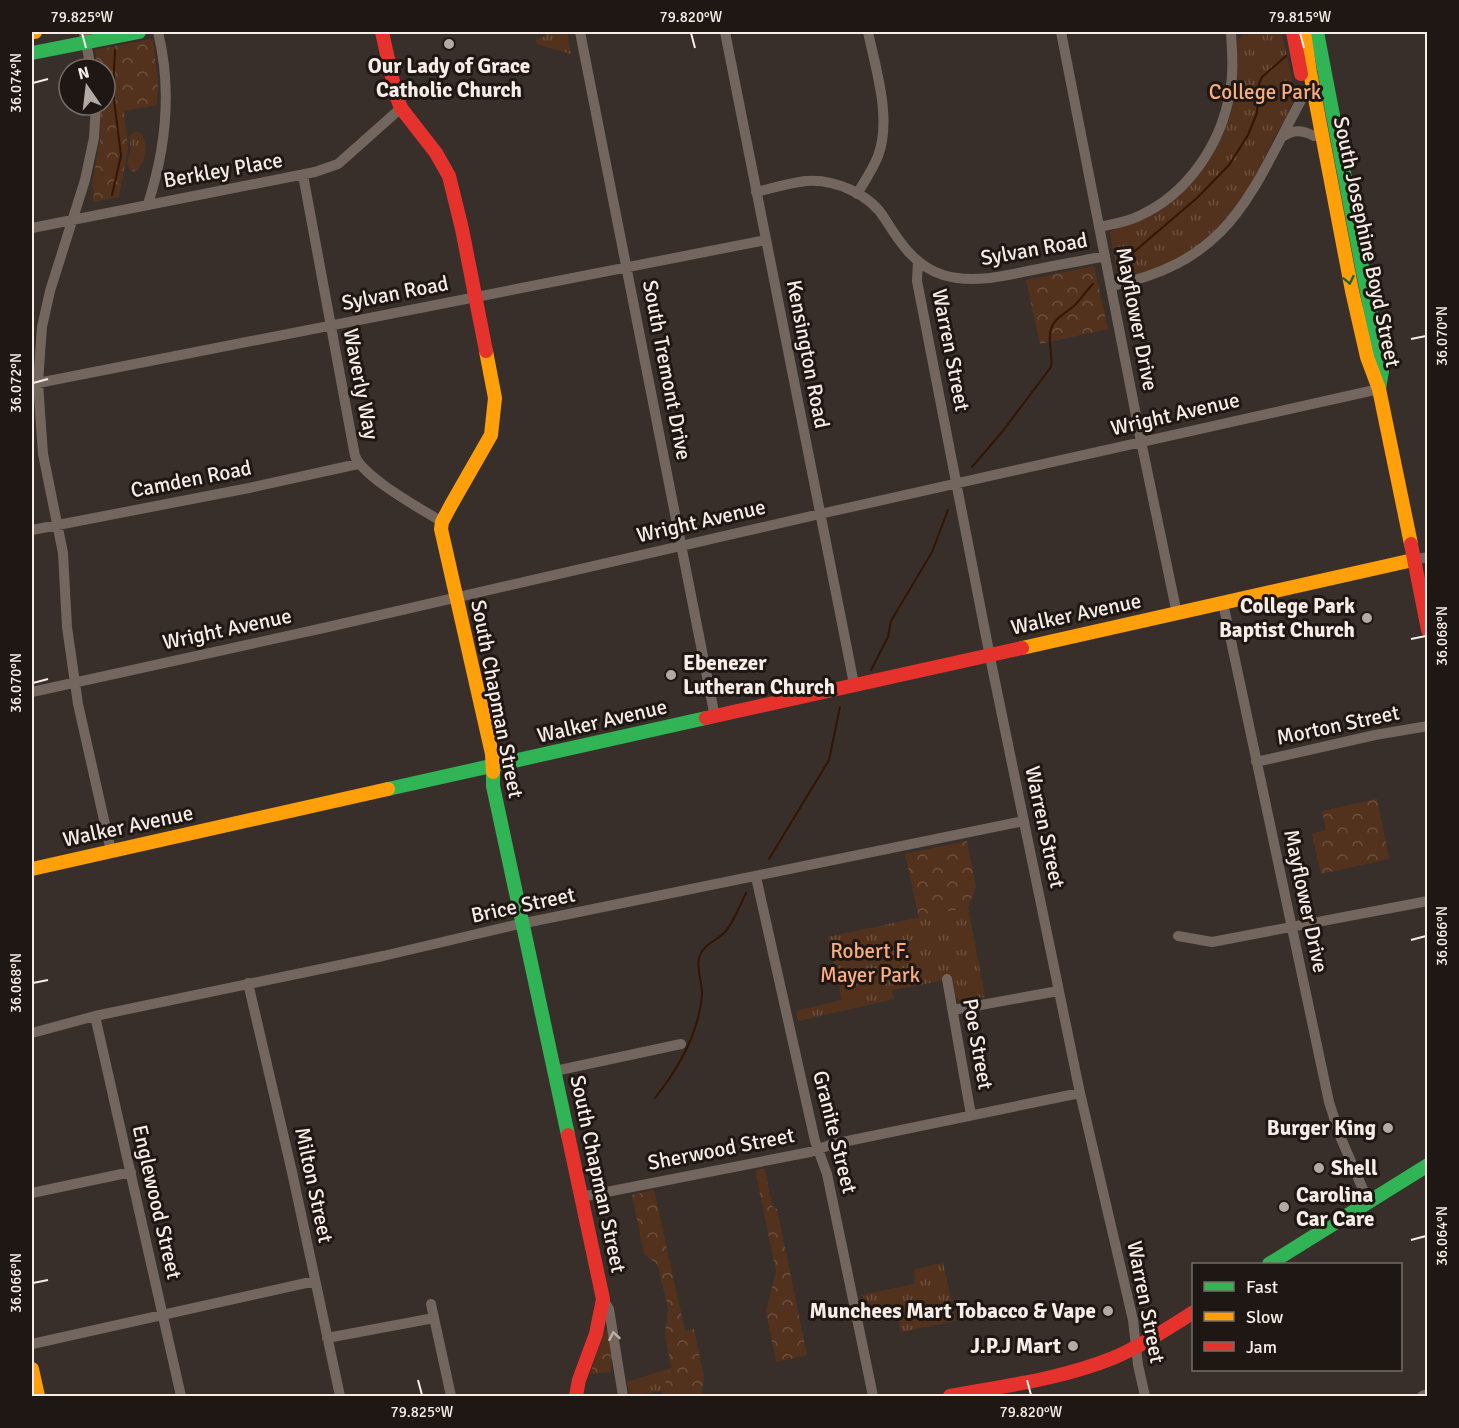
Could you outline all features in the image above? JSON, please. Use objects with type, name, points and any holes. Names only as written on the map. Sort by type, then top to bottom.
[{"type":"street","points":[[32,53],[85,37],[139,32]]},
{"type":"street","points":[[148,204],[160,157],[166,119],[164,56],[158,32]]},
{"type":"street","points":[[382,32],[401,108],[436,153],[449,176],[476,296],[495,398],[491,435],[442,522]]},
{"type":"street","name":"South Tremont Drive","points":[[580,32],[715,717]]},
{"type":"street","name":"Kensington Road","points":[[725,32],[854,684]]},
{"type":"street","points":[[857,194],[877,157],[884,131],[884,115],[868,32]]},
{"type":"street","name":"Mayflower Drive","points":[[1061,32],[1177,614]]},
{"type":"street","points":[[1099,227],[1131,219],[1152,209],[1178,189],[1201,163],[1222,124],[1229,97],[1233,64],[1231,32]]},
{"type":"street","points":[[1293,32],[1327,197],[1338,227]]},
{"type":"street","name":"South Josephine Boyd Street","points":[[1305,32],[1311,81],[1334,194],[1338,227],[1371,374],[1379,389],[1428,630]]},
{"type":"street","name":"South Josephine Boyd Street","points":[[1317,32],[1382,371],[1379,389]]},
{"type":"street","points":[[1323,68],[1325,32]]},
{"type":"street","points":[[85,37],[89,57]]},
{"type":"street","points":[[1111,286],[1158,273],[1203,249],[1220,234],[1242,208],[1305,93]]},
{"type":"street","name":"Berkley Place","points":[[32,228],[303,175],[338,164],[401,108]]},
{"type":"street","points":[[95,117],[90,158],[79,204],[71,220],[50,291],[42,327],[35,383],[43,454],[63,553],[70,654],[78,704],[111,851]]},
{"type":"street","points":[[1282,137],[1289,132],[1300,131],[1314,136]]},
{"type":"street","name":"Waverly Way","points":[[303,175],[358,464],[373,477],[442,522]]},
{"type":"street","name":"Sylvan Road","points":[[756,192],[814,181],[841,186],[875,206],[884,216],[901,245],[918,262],[941,275],[954,278],[983,279],[1105,256]]},
{"type":"street","name":"Sylvan Road","points":[[35,383],[766,240]]},
{"type":"street","name":"Warren Street","points":[[918,262],[917,281],[989,654],[1080,1093],[1133,1320],[1145,1396]]},
{"type":"street","name":"Wright Avenue","points":[[32,692],[317,630],[681,545],[1379,389]]},
{"type":"street","name":"Camden Road","points":[[32,530],[249,488],[358,464]]},
{"type":"street","name":"South Chapman Street","points":[[442,522],[441,529],[493,767],[493,786],[603,1299],[596,1334],[579,1380],[576,1396]]},
{"type":"street","name":"Walker Avenue","points":[[32,869],[1428,557]]},
{"type":"street","name":"Mayflower Drive","points":[[1223,603],[1329,1102],[1340,1136],[1368,1201]]},
{"type":"street","name":"Morton Street","points":[[1256,762],[1376,735],[1428,726]]},
{"type":"street","name":"Brice Street","points":[[32,1033],[95,1016],[248,982],[384,956],[524,924],[1024,821]]},
{"type":"street","name":"Granite Street","points":[[756,877],[815,1141],[827,1174],[873,1396]]},
{"type":"street","points":[[1178,936],[1212,942],[1428,901]]},
{"type":"street","name":"Poe Street","points":[[947,980],[971,1115]]},
{"type":"street","name":"Milton Street","points":[[248,982],[340,1396]]},
{"type":"street","points":[[953,1010],[1058,991]]},
{"type":"street","name":"Englewood Street","points":[[95,1016],[181,1396]]},
{"type":"street","points":[[555,1071],[681,1044]]},
{"type":"street","name":"Sherwood Street","points":[[581,1197],[1080,1093]]},
{"type":"street","points":[[1271,1263],[1428,1165]]},
{"type":"street","points":[[32,1193],[130,1172]]},
{"type":"street","points":[[32,1344],[315,1281]]},
{"type":"street","points":[[603,1299],[609,1309],[623,1396]]},
{"type":"street","points":[[431,1304],[451,1396]]},
{"type":"street","points":[[950,1396],[1087,1366],[1136,1347],[1192,1313]]},
{"type":"street","points":[[327,1338],[434,1318]]},
{"type":"street","points":[[32,1369],[38,1396]]},
{"type":"street","points":[[1422,1396],[1428,1394]]},
{"type":"green space","points":[[546,32],[567,32],[571,54],[537,44],[535,40],[546,36]]},
{"type":"green space","name":"College Park","points":[[1281,32],[1292,77],[1294,98],[1287,116],[1249,187],[1230,214],[1204,240],[1189,251],[1156,269],[1121,277],[1117,273],[1110,232],[1157,213],[1185,191],[1208,163],[1225,131],[1231,113],[1237,82],[1237,41],[1244,35]]},
{"type":"green space","points":[[153,40],[158,82],[157,105],[124,111],[128,148],[119,197],[93,202],[92,185],[100,141],[101,117],[117,117],[117,57],[96,57],[95,50]]},
{"type":"green space","points":[[134,132],[142,134],[145,149],[142,164],[135,172],[131,171],[127,164],[131,150],[129,137]]},
{"type":"green space","points":[[1094,266],[1108,329],[1040,344],[1026,280]]},
{"type":"green space","points":[[1377,799],[1389,859],[1321,874],[1312,834],[1326,830],[1322,811]]},
{"type":"green space","points":[[967,841],[976,887],[968,907],[919,918],[905,854]]},
{"type":"green space","name":"Robert F. Mayer Park","points":[[968,907],[985,997],[960,1001],[954,996],[951,979],[892,990],[894,999],[798,1021],[796,1011],[842,1000],[828,937]]},
{"type":"green space","points":[[765,1169],[772,1206],[777,1209],[807,1355],[776,1362],[766,1311],[776,1271],[755,1170]]},
{"type":"green space","points":[[654,1190],[685,1331],[694,1329],[704,1377],[701,1396],[663,1396],[662,1391],[671,1368],[665,1334],[668,1307],[657,1264],[644,1254],[632,1195]]},
{"type":"green space","points":[[943,1263],[956,1321],[901,1332],[897,1314],[867,1320],[862,1295],[914,1284],[915,1269]]},
{"type":"green space","points":[[605,1330],[608,1330],[612,1355],[611,1372],[590,1374]]},
{"type":"green space","points":[[671,1368],[662,1391],[630,1396],[627,1382]]},
{"type":"waterway","points":[[112,195],[121,156],[113,92],[115,50]]},
{"type":"waterway","points":[[1122,262],[1197,198],[1229,165],[1248,135],[1257,113],[1259,84],[1262,77],[1286,56]]},
{"type":"waterway","points":[[972,467],[1002,432],[1051,367],[1050,334],[1053,325],[1093,284]]},
{"type":"waterway","points":[[871,670],[888,637],[891,621],[932,552],[948,510]]},
{"type":"waterway","points":[[769,859],[829,760],[840,707]]},
{"type":"waterway","points":[[655,1098],[672,1075],[697,1023],[702,995],[698,968],[701,953],[706,946],[727,930],[746,893]]},
{"type":"traffic: fast","points":[[32,53],[139,32]]},
{"type":"traffic: fast","points":[[1317,32],[1382,371],[1379,389]]},
{"type":"traffic: fast","points":[[388,789],[706,718]]},
{"type":"traffic: fast","points":[[493,772],[493,786],[568,1135]]},
{"type":"traffic: fast","points":[[1271,1263],[1428,1165]]},
{"type":"traffic: slow","points":[[1304,32],[1352,291],[1367,357],[1379,389],[1411,544]]},
{"type":"traffic: slow","points":[[486,351],[495,398],[491,435],[451,505],[441,529],[492,754],[493,772]]},
{"type":"traffic: slow","points":[[1022,648],[1413,560]]},
{"type":"traffic: slow","points":[[32,869],[388,789]]},
{"type":"traffic: slow","points":[[32,1369],[38,1396]]},
{"type":"traffic: jam","points":[[382,32],[401,108],[436,153],[449,176],[486,351]]},
{"type":"traffic: jam","points":[[1293,32],[1301,74]]},
{"type":"traffic: jam","points":[[1411,544],[1428,630]]},
{"type":"traffic: jam","points":[[706,718],[1022,648]]},
{"type":"traffic: jam","points":[[568,1135],[603,1299],[596,1334],[579,1380],[576,1396]]},
{"type":"traffic: jam","points":[[950,1396],[1032,1381],[1093,1365],[1134,1348],[1192,1313]]},
{"type":"place","name":"Our Lady of Grace Catholic Church","points":[[449,44]]},
{"type":"place","name":"College Park Baptist Church","points":[[1367,618]]},
{"type":"place","name":"Ebenezer Lutheran Church","points":[[671,675]]},
{"type":"place","name":"Burger King","points":[[1388,1128]]},
{"type":"place","name":"Shell","points":[[1319,1168]]},
{"type":"place","name":"Carolina Car Care","points":[[1284,1207]]},
{"type":"place","name":"Munchees Mart Tobacco & Vape","points":[[1108,1311]]},
{"type":"place","name":"J.P.J Mart","points":[[1073,1346]]}]
